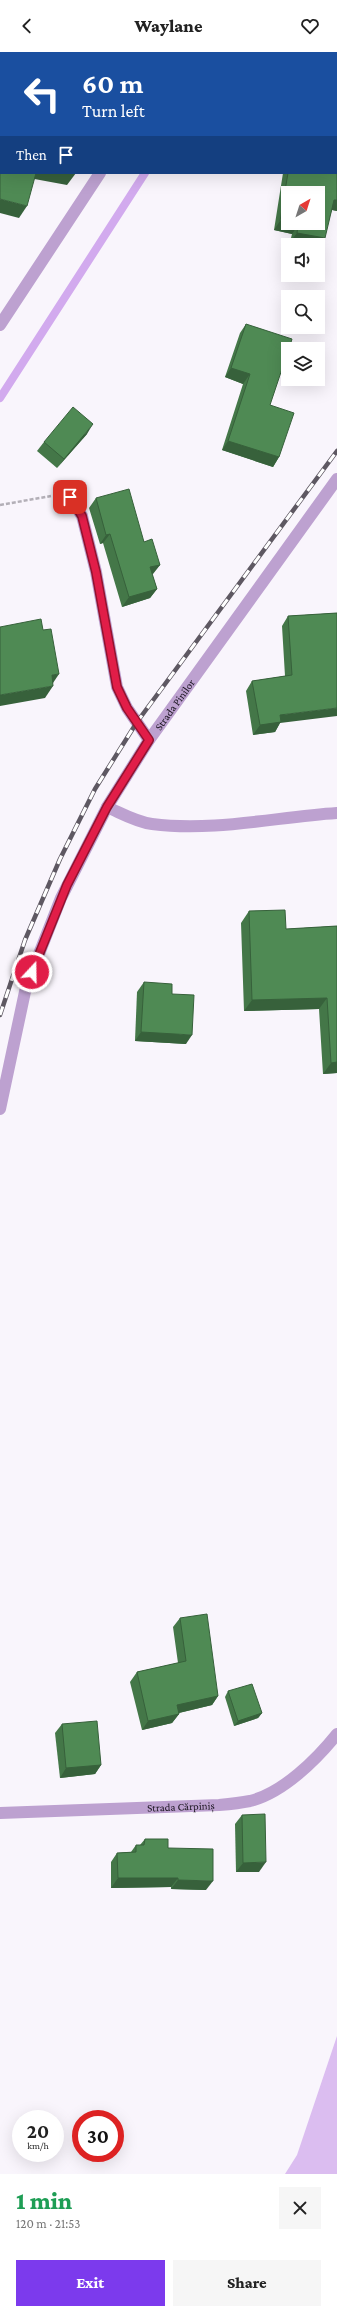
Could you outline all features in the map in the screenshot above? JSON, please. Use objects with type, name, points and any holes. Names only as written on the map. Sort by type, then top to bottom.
[{"type":"street","points":[[0,325],[99,174]]},
{"type":"street","name":"Strada Pinilor","points":[[0,1109],[26,987],[61,898],[107,807],[149,740],[337,479]]},
{"type":"street","points":[[70,497],[82,516],[96,572],[117,687],[127,708],[149,740]]},
{"type":"street","points":[[107,807],[130,818],[152,824],[194,826],[337,813]]},
{"type":"street","name":"Strada Cărpiniș","points":[[0,1813],[220,1805],[252,1801],[286,1784],[324,1750],[337,1734]]},
{"type":"path","points":[[0,505],[46,496],[70,497]]},
{"type":"shaded area","points":[[337,2036],[337,2174],[285,2174],[297,2155]]},
{"type":"building","points":[[0,174],[36,174],[27,206],[0,199]]},
{"type":"building","points":[[288,174],[337,174],[337,200],[334,200],[325,238],[297,233],[297,230],[325,230],[325,186],[286,186]]},
{"type":"building","points":[[246,324],[292,339],[291,342],[281,342],[281,372],[270,405],[294,413],[279,457],[228,441],[250,374],[231,368]]},
{"type":"building","points":[[73,407],[93,424],[64,459],[44,442]]},
{"type":"building","points":[[129,489],[144,542],[152,539],[160,565],[150,567],[157,589],[129,597],[110,534],[106,535],[96,498]]},
{"type":"building","points":[[337,613],[337,708],[280,715],[281,722],[260,725],[252,681],[292,675],[288,616]]},
{"type":"building","points":[[41,619],[43,630],[51,629],[59,674],[52,675],[53,686],[0,695],[0,627]]},
{"type":"building","points":[[285,910],[286,929],[337,926],[337,1062],[331,1063],[327,998],[252,1000],[249,911]]},
{"type":"building","points":[[144,982],[172,984],[172,994],[194,995],[192,1035],[141,1032]]},
{"type":"building","points":[[207,1614],[218,1696],[177,1705],[179,1714],[148,1721],[137,1672],[186,1661],[180,1618]]},
{"type":"building","points":[[252,1684],[262,1713],[238,1721],[228,1691]]},
{"type":"building","points":[[97,1721],[101,1765],[66,1768],[62,1724]]},
{"type":"building","points":[[265,1814],[266,1862],[243,1863],[242,1815]]},
{"type":"building","points":[[145,1839],[168,1839],[168,1848],[213,1849],[213,1881],[178,1880],[178,1878],[118,1878],[117,1853],[136,1852],[136,1845],[144,1845]]},
{"type":"waterway","points":[[0,398],[144,174]]},
{"type":"railway","points":[[0,1015],[25,940],[60,859],[95,789],[137,722],[337,451]]},
{"type":"route","points":[[32,972],[67,885],[107,807],[149,740],[127,708],[117,687],[96,572],[82,516],[70,497]]}]
